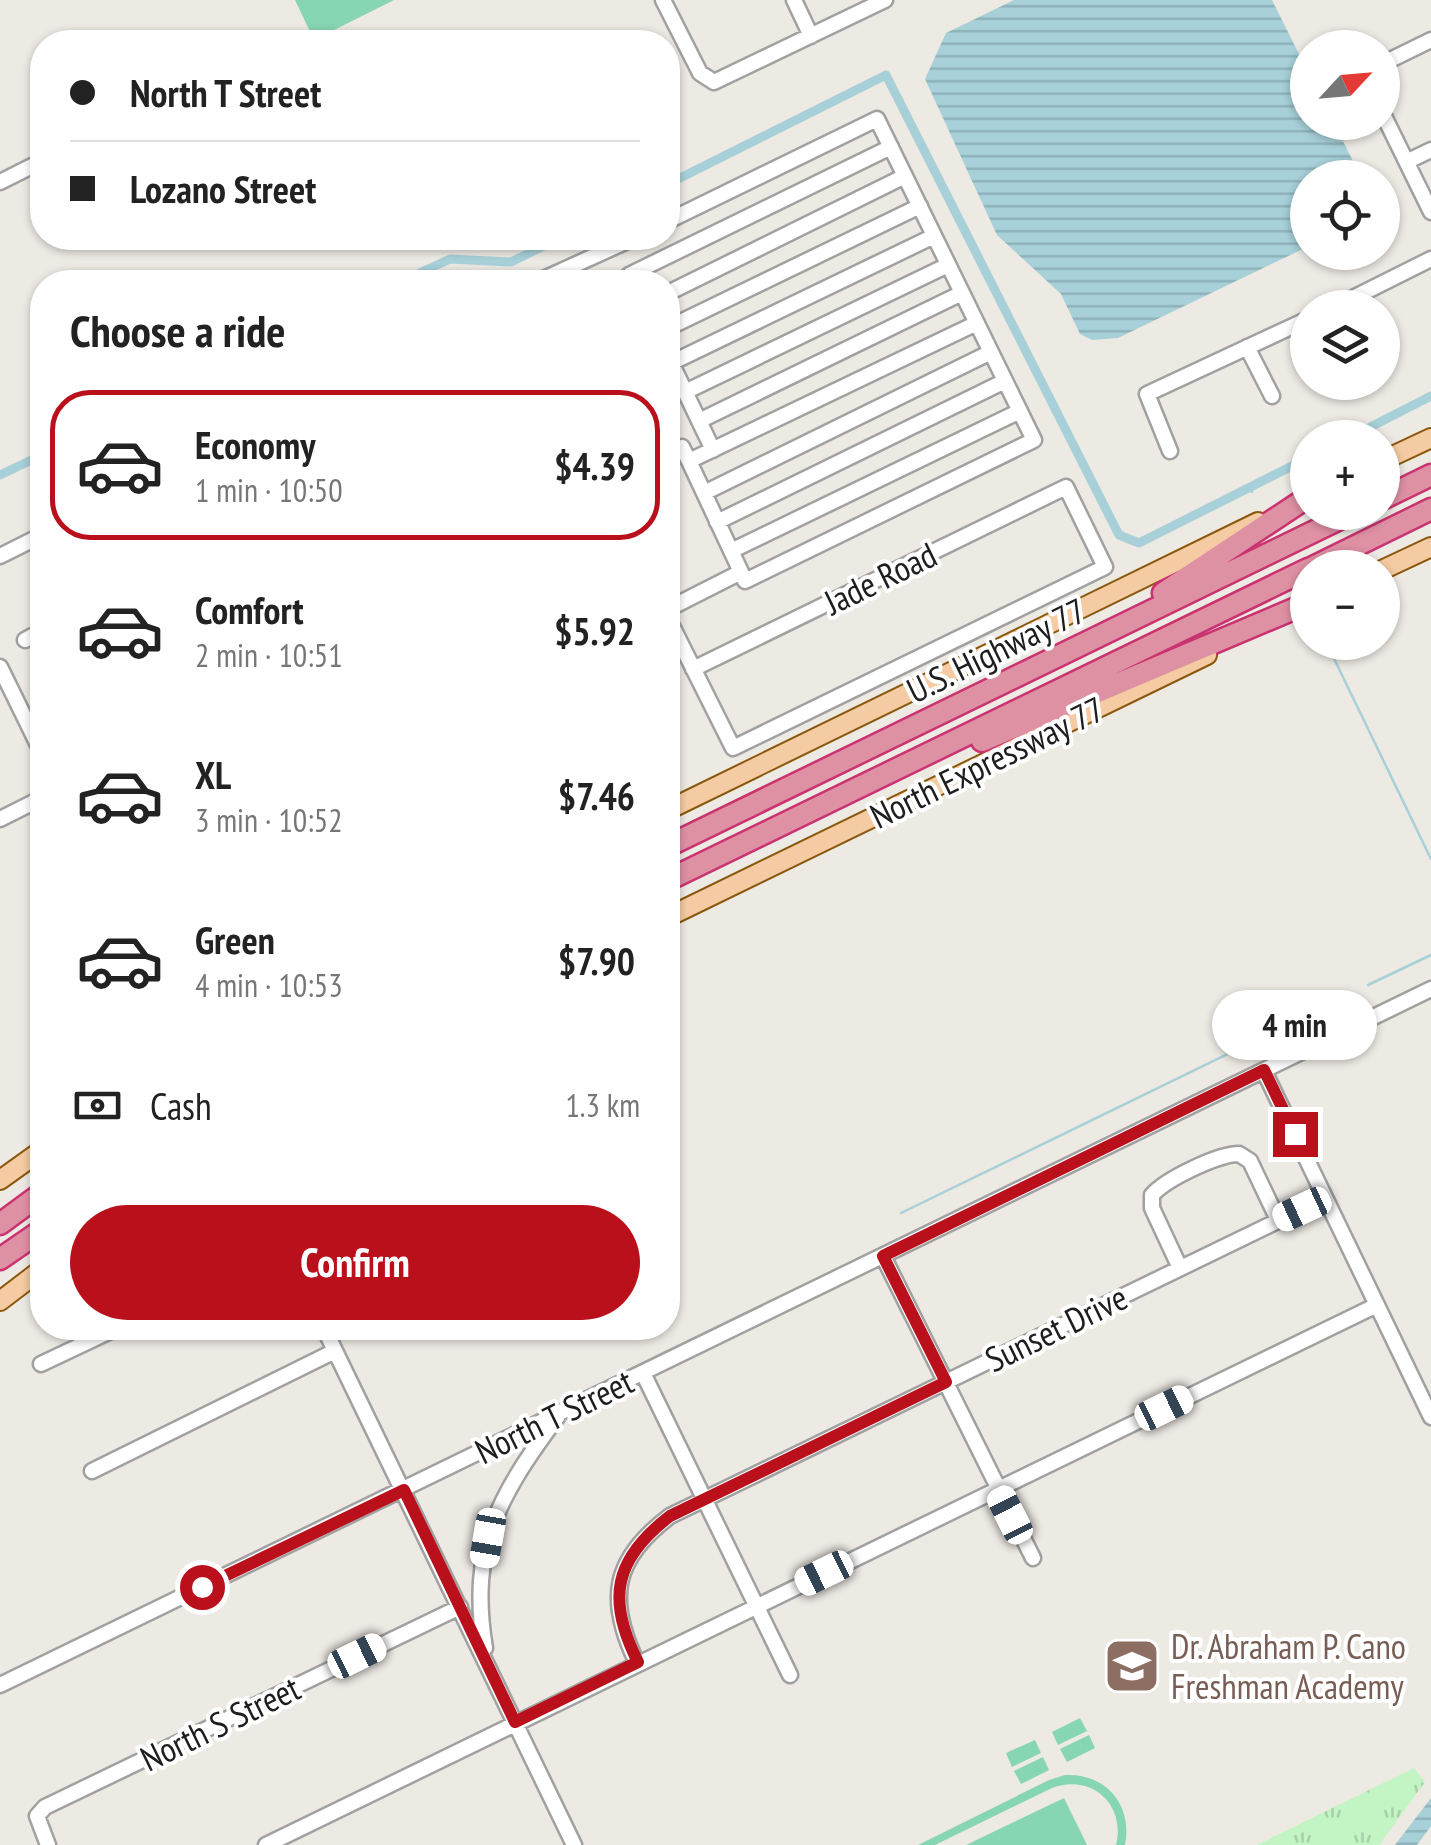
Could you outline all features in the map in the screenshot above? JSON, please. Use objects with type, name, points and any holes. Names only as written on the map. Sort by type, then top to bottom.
[{"type":"highway","points":[[1400,490],[1431,475]]},
{"type":"highway","points":[[1000,684],[1157,597],[1290,509]]},
{"type":"highway","name":"U.S. Highway 77","points":[[1346,550],[1431,509]]},
{"type":"highway","name":"U.S. Highway 77","points":[[680,839],[1317,530]]},
{"type":"highway","name":"U.S. Highway 77","points":[[680,874],[1290,577]]},
{"type":"highway","points":[[822,805],[1290,613]]},
{"type":"highway","points":[[3,1220],[30,1201]]},
{"type":"highway","points":[[0,1268],[8,1254],[30,1238]]},
{"type":"main road","points":[[1400,453],[1431,438]]},
{"type":"main road","points":[[680,804],[1290,506]]},
{"type":"main road","points":[[1400,562],[1431,547]]},
{"type":"main road","name":"North Expressway 77","points":[[680,911],[1290,614]]},
{"type":"main road","points":[[0,1180],[30,1159]]},
{"type":"main road","points":[[0,1301],[30,1277]]},
{"type":"street","points":[[663,0],[678,30]]},
{"type":"street","points":[[794,0],[812,36]]},
{"type":"street","points":[[680,34],[700,73],[710,81],[718,80],[886,0]]},
{"type":"street","points":[[1400,55],[1431,40]]},
{"type":"street","points":[[680,215],[877,119],[1034,440],[746,581],[680,448]]},
{"type":"street","points":[[1397,140],[1431,212]]},
{"type":"street","points":[[648,270],[891,148]]},
{"type":"street","points":[[1408,162],[1431,150]]},
{"type":"street","points":[[0,182],[30,168]]},
{"type":"street","points":[[680,287],[905,176]]},
{"type":"street","points":[[680,322],[920,206]]},
{"type":"street","points":[[680,354],[934,236]]},
{"type":"street","points":[[564,270],[608,250]]},
{"type":"street","points":[[1376,290],[1431,259]]},
{"type":"street","points":[[685,392],[948,265]]},
{"type":"street","points":[[699,421],[962,293]]},
{"type":"street","points":[[689,461],[977,323]]},
{"type":"street","points":[[1170,451],[1147,394],[1290,327]]},
{"type":"street","points":[[1247,347],[1272,396]]},
{"type":"street","points":[[704,493],[991,352]]},
{"type":"street","points":[[717,522],[1005,381]]},
{"type":"street","points":[[680,382],[713,450]]},
{"type":"street","points":[[731,551],[1020,411]]},
{"type":"street","name":"Jade Road","points":[[1066,487],[1105,568],[733,748],[694,668],[1066,487]]},
{"type":"street","points":[[0,556],[30,541]]},
{"type":"street","points":[[680,603],[741,572]]},
{"type":"street","points":[[25,640],[30,637]]},
{"type":"street","points":[[680,641],[694,668]]},
{"type":"street","points":[[0,667],[30,729]]},
{"type":"street","points":[[0,819],[30,804]]},
{"type":"street","name":"North T Street","points":[[0,1685],[1431,989]]},
{"type":"street","points":[[1264,1070],[1431,1417]]},
{"type":"street","points":[[1180,1268],[1152,1208],[1152,1195],[1164,1184],[1223,1156],[1239,1154],[1250,1161],[1278,1220]]},
{"type":"street","name":"Sunset Drive","points":[[638,1662],[620,1612],[618,1590],[623,1569],[649,1532],[670,1516],[1325,1198]]},
{"type":"street","points":[[883,1256],[1033,1558]]},
{"type":"street","points":[[266,1845],[1377,1305]]},
{"type":"street","points":[[41,1364],[92,1340]]},
{"type":"street","points":[[330,1340],[515,1722],[567,1843]]},
{"type":"street","points":[[92,1471],[335,1351]]},
{"type":"street","points":[[643,1373],[790,1676]]},
{"type":"street","points":[[489,1669],[480,1588],[488,1538],[497,1507],[518,1470],[560,1414]]},
{"type":"street","name":"North S Street","points":[[48,1845],[37,1816],[46,1808],[460,1607]]},
{"type":"green space","points":[[295,0],[394,0],[334,30],[309,30]]},
{"type":"green space","points":[[1080,1718],[1087,1731],[1058,1745],[1052,1732]]},
{"type":"green space","points":[[1089,1735],[1095,1748],[1067,1762],[1060,1749]]},
{"type":"green space","points":[[1035,1740],[1041,1753],[1012,1767],[1006,1753]]},
{"type":"green space","points":[[1043,1757],[1049,1770],[1021,1784],[1014,1771]]},
{"type":"green space","points":[[1414,1768],[1425,1782],[1379,1845],[1257,1845]]},
{"type":"green space","points":[[1065,1775],[1093,1779],[1113,1794],[1125,1817],[1125,1845],[1116,1845],[1116,1817],[1103,1796],[1080,1785],[1067,1785],[1052,1788],[935,1845],[918,1845],[1049,1780]]},
{"type":"green space","points":[[1064,1798],[1087,1845],[966,1845]]},
{"type":"water","points":[[1014,0],[1272,0],[1290,36],[1290,140],[1342,140],[1352,160],[1290,160],[1290,255],[1118,338],[1092,340],[1080,334],[1061,294],[997,235],[925,79],[946,33]]},
{"type":"water","points":[[1431,1798],[1431,1826],[1417,1845],[1395,1845]]},
{"type":"waterway","points":[[680,178],[886,75],[1119,535],[1139,543],[1290,467]]},
{"type":"waterway","points":[[426,270],[450,259],[511,262],[536,250]]},
{"type":"waterway","points":[[1384,420],[1431,396]]},
{"type":"waterway","points":[[0,475],[30,461]]},
{"type":"waterway","points":[[1250,487],[1252,492]]},
{"type":"waterway","points":[[1335,660],[1431,859]]},
{"type":"waterway","points":[[1368,985],[1431,955]]},
{"type":"waterway","points":[[901,1213],[1349,995]]},
{"type":"place","name":"Dr. Abraham P. Cano Freshman Academy","points":[[1132,1666]]},
{"type":"route","points":[[202,1587],[404,1490],[515,1722],[638,1662],[624,1632],[618,1590],[628,1558],[649,1532],[670,1516],[946,1382],[883,1256],[1264,1070],[1295,1134]]}]
